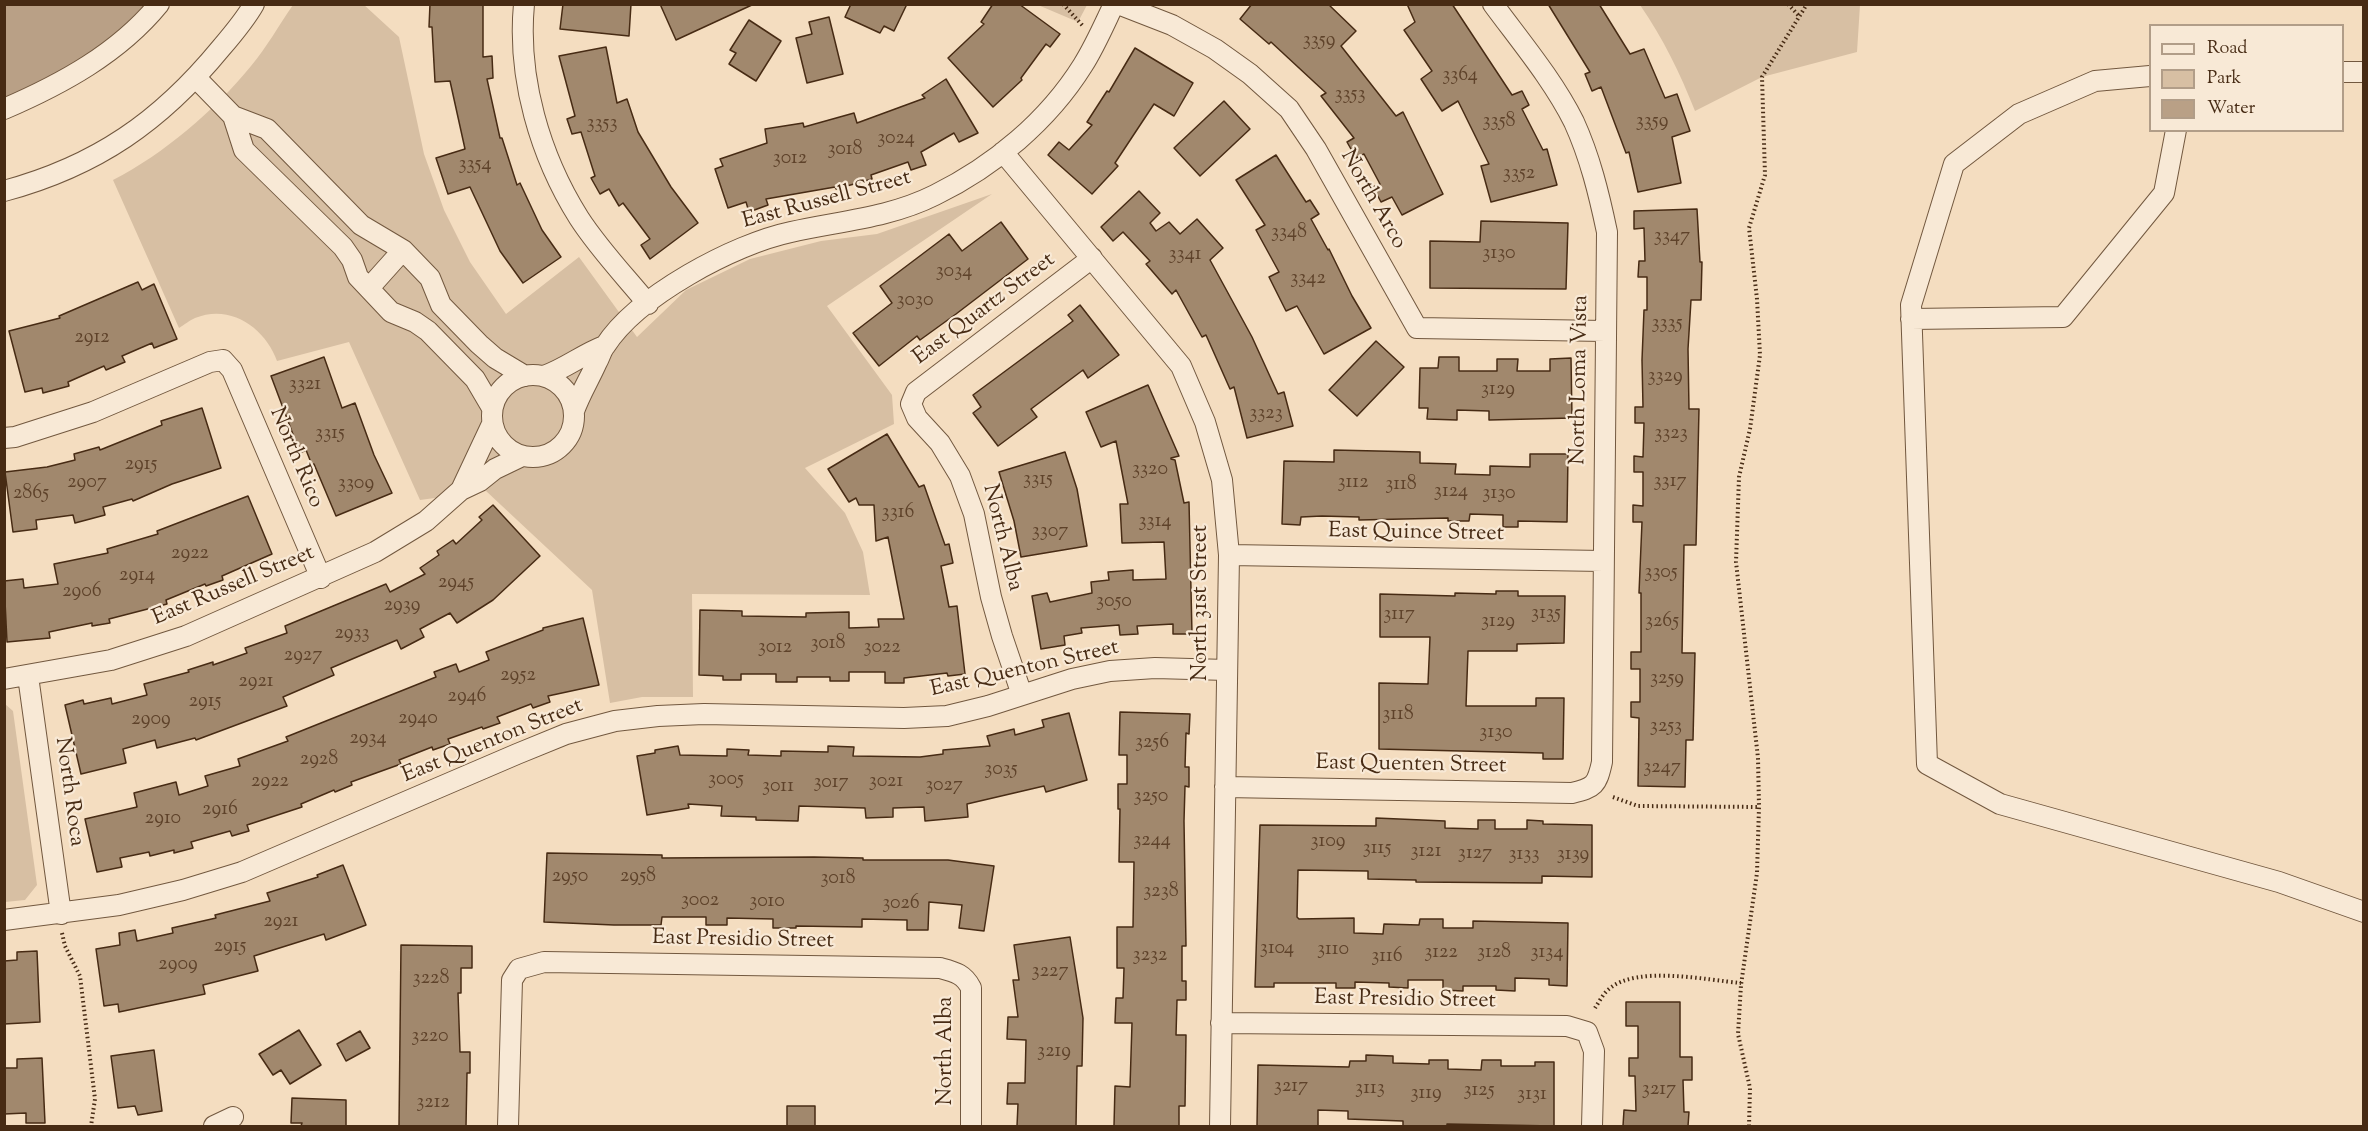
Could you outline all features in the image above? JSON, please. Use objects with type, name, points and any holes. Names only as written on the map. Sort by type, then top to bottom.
[{"type":"street","points":[[4,109],[43,92],[84,69],[118,44],[159,4]]},
{"type":"street","points":[[4,191],[38,182],[98,154],[155,117],[196,78],[254,4]]},
{"type":"street","points":[[524,4],[526,82],[546,151],[579,218],[648,304]]},
{"type":"street","name":"East Russell Street","points":[[574,411],[581,390],[604,346],[626,322],[685,277],[717,258],[790,232],[866,219],[902,209],[934,196],[970,177],[1034,127],[1063,93],[1082,66],[1114,4]]},
{"type":"street","name":"North Arco","points":[[1119,4],[1172,25],[1215,49],[1250,74],[1289,109],[1316,149],[1417,328],[1605,331]]},
{"type":"street","name":"North Loma Vista","points":[[1493,4],[1547,78],[1574,122],[1597,185],[1607,232],[1602,762],[1595,785]]},
{"type":"street","points":[[2344,72],[2364,72]]},
{"type":"street","points":[[2149,76],[2095,81],[2019,114],[1954,164],[1911,306],[1927,764],[2000,804],[2279,882],[2364,912]]},
{"type":"street","points":[[196,78],[233,116],[267,129],[361,225],[403,250],[430,278],[441,305],[478,344],[495,358],[534,376],[555,381],[564,389],[571,399],[574,411],[573,424],[568,437],[560,447],[549,454],[536,457],[522,456],[503,444],[475,379],[428,331],[415,322],[391,312],[358,277],[352,260],[343,247],[244,150],[233,116]]},
{"type":"street","points":[[1911,319],[2063,317],[2164,193],[2176,132]]},
{"type":"street","name":"North 31st Street","points":[[1003,152],[1181,366],[1205,422],[1222,480],[1229,555],[1220,1126]]},
{"type":"street","points":[[369,288],[403,250]]},
{"type":"street","name":"East Quartz Street","points":[[911,404],[916,392],[1092,258]]},
{"type":"street","name":"East Russell Street","points":[[534,376],[574,363],[584,353],[604,346]]},
{"type":"street","name":"North Rico","points":[[4,438],[15,437],[93,412],[210,362],[223,360],[232,370],[321,578]]},
{"type":"street","points":[[492,416],[504,387],[513,380],[534,376]]},
{"type":"street","name":"North Alba","points":[[911,404],[917,418],[940,443],[960,476],[974,514],[991,597],[1002,636],[1022,695]]},
{"type":"street","name":"East Russell Street","points":[[461,490],[492,416]]},
{"type":"street","name":"East Russell Street","points":[[4,679],[111,660],[186,636],[321,578],[375,552],[426,521],[461,490],[522,456]]},
{"type":"street","name":"East Quince Street","points":[[1229,555],[1603,561]]},
{"type":"street","name":"East Quenton Street","points":[[4,920],[119,905],[183,890],[242,872],[566,734],[615,721],[704,714],[904,718],[947,716],[988,706],[1072,679],[1110,671],[1155,668],[1227,670]]},
{"type":"street","name":"North Roca","points":[[28,676],[60,914]]},
{"type":"street","name":"East Quenten Street","points":[[1225,787],[1572,793],[1587,790],[1595,785]]},
{"type":"street","name":"East Presidio Street","points":[[508,1126],[510,994],[512,980],[519,969],[544,962],[928,968],[954,971],[965,977]]},
{"type":"street","name":"North Alba","points":[[965,977],[971,988],[973,1002],[971,1126]]},
{"type":"street","name":"East Presidio Street","points":[[1221,1023],[1567,1026],[1587,1032],[1594,1051],[1592,1126]]},
{"type":"street","points":[[214,1126],[233,1117]]},
{"type":"path","points":[[1063,4],[1078,22],[1098,36]]},
{"type":"path","points":[[1788,4],[1799,16]]},
{"type":"path","points":[[1749,1126],[1750,1088],[1738,1034],[1741,983],[1757,873],[1758,758],[1736,562],[1739,477],[1750,429],[1760,355],[1757,299],[1749,228],[1765,175],[1762,77],[1808,4]]},
{"type":"path","points":[[1613,796],[1638,806],[1759,807]]},
{"type":"path","points":[[60,914],[65,945],[80,976],[95,1099],[91,1126]]},
{"type":"path","points":[[1595,1008],[1607,990],[1620,982],[1641,977],[1680,977],[1741,983]]},
{"type":"green space","points":[[363,4],[399,37],[424,154],[444,210],[470,262],[506,314],[579,257],[637,337],[686,290],[750,259],[821,241],[877,234],[992,194],[827,306],[892,395],[894,424],[805,468],[845,513],[863,552],[870,595],[692,594],[693,697],[642,697],[610,703],[592,590],[486,491],[420,500],[349,342],[277,361],[272,349],[256,329],[234,317],[208,314],[193,319],[179,328],[113,180],[170,144],[205,115],[257,59],[293,5]]},
{"type":"green space","points":[[1087,4],[1078,22],[1038,5]]},
{"type":"green space","points":[[1640,5],[1860,5],[1857,52],[1762,77],[1695,111],[1670,56]]},
{"type":"green space","points":[[5,704],[13,711],[37,885],[25,900],[5,902]]},
{"type":"water","points":[[5,5],[159,5],[118,44],[5,109]]},
{"type":"building","points":[[430,4],[483,4],[483,57],[492,56],[493,78],[487,79],[500,138],[502,138],[517,185],[520,183],[542,230],[561,257],[523,283],[500,251],[470,187],[448,194],[436,158],[465,149],[450,81],[435,82],[432,27],[429,27]]},
{"type":"building","points":[[563,4],[631,4],[629,36],[560,29]]},
{"type":"building","points":[[660,4],[754,4],[676,40]]},
{"type":"building","points":[[851,4],[907,4],[894,31],[884,26],[880,33],[845,17]]},
{"type":"building","points":[[993,4],[1019,4],[1060,34],[1050,47],[1046,44],[1021,78],[1022,80],[993,107],[948,58],[984,24],[981,22]]},
{"type":"building","points":[[1252,4],[1328,4],[1356,31],[1341,46],[1396,116],[1403,112],[1443,194],[1402,215],[1392,197],[1381,202],[1373,187],[1380,184],[1364,154],[1356,158],[1347,142],[1354,138],[1321,96],[1326,93],[1271,42],[1269,44],[1240,19]]},
{"type":"building","points":[[1407,4],[1452,4],[1512,95],[1522,91],[1529,105],[1522,109],[1543,150],[1547,149],[1557,185],[1491,202],[1481,166],[1489,164],[1458,101],[1442,111],[1421,79],[1432,71],[1404,30],[1415,22]]},
{"type":"building","points":[[1548,4],[1599,4],[1630,54],[1644,49],[1665,98],[1677,94],[1690,131],[1672,137],[1681,183],[1638,192],[1629,152],[1626,153],[1601,87],[1592,91],[1585,74],[1590,72]]},
{"type":"building","points":[[829,17],[843,74],[807,83],[796,38],[812,34],[809,22]]},
{"type":"building","points":[[749,20],[781,41],[756,81],[729,64],[736,53],[730,50]]},
{"type":"building","points":[[606,47],[617,103],[627,99],[638,132],[671,187],[698,223],[650,259],[641,245],[650,239],[623,203],[619,206],[609,189],[600,194],[591,178],[595,176],[581,132],[572,134],[567,119],[575,116],[559,56]]},
{"type":"building","points":[[1135,48],[1193,83],[1174,116],[1154,104],[1115,163],[1118,166],[1092,194],[1048,155],[1059,142],[1069,150],[1092,125],[1087,122],[1107,91],[1109,92]]},
{"type":"building","points":[[946,79],[978,133],[959,142],[954,133],[921,152],[926,165],[911,170],[908,162],[871,175],[872,179],[836,189],[835,187],[766,199],[768,205],[749,212],[746,202],[728,208],[715,169],[723,166],[720,159],[767,143],[765,129],[803,123],[804,127],[854,113],[857,123],[925,98],[922,95]]},
{"type":"building","points":[[1224,101],[1250,129],[1200,176],[1174,148]]},
{"type":"building","points":[[1276,155],[1306,202],[1310,200],[1319,214],[1311,219],[1371,328],[1324,354],[1297,306],[1286,311],[1269,277],[1279,272],[1256,230],[1265,225],[1236,180]]},
{"type":"building","points":[[1139,191],[1160,213],[1150,223],[1156,231],[1169,222],[1180,234],[1197,219],[1223,248],[1210,260],[1252,337],[1278,394],[1284,392],[1293,426],[1247,438],[1234,387],[1230,389],[1206,335],[1202,337],[1176,290],[1172,294],[1146,264],[1150,261],[1123,232],[1113,241],[1101,227]]},
{"type":"building","points":[[1697,209],[1700,262],[1702,262],[1701,300],[1691,300],[1688,349],[1689,409],[1699,409],[1696,545],[1684,545],[1682,653],[1695,653],[1693,740],[1686,740],[1685,787],[1638,786],[1639,718],[1631,717],[1631,702],[1640,702],[1640,669],[1631,669],[1631,652],[1641,652],[1641,593],[1639,593],[1642,522],[1633,522],[1633,505],[1643,506],[1643,472],[1634,472],[1634,456],[1643,457],[1644,423],[1635,423],[1635,407],[1643,407],[1642,360],[1644,310],[1647,310],[1647,277],[1638,277],[1639,261],[1645,261],[1644,228],[1634,229],[1634,211]]},
{"type":"building","points":[[1481,221],[1568,223],[1566,289],[1430,288],[1430,241],[1480,242]]},
{"type":"building","points":[[1001,222],[1028,259],[920,340],[917,336],[879,366],[853,333],[892,303],[880,286],[949,234],[962,251]]},
{"type":"building","points":[[138,282],[142,290],[154,284],[177,339],[154,348],[152,343],[122,356],[125,362],[106,370],[104,366],[68,382],[69,386],[43,393],[42,388],[25,392],[9,331],[60,318],[59,316]]},
{"type":"building","points":[[1080,305],[1119,355],[1088,378],[1083,370],[1031,409],[1037,417],[998,446],[973,413],[981,407],[973,395],[1073,321],[1068,315]]},
{"type":"building","points":[[1376,341],[1404,367],[1357,416],[1329,390]]},
{"type":"building","points":[[324,357],[342,408],[355,403],[374,455],[392,493],[336,516],[306,450],[300,453],[271,376]]},
{"type":"building","points":[[1439,357],[1459,357],[1459,371],[1497,371],[1497,359],[1518,359],[1517,371],[1550,371],[1550,359],[1571,358],[1572,418],[1489,420],[1489,411],[1457,410],[1457,420],[1427,419],[1428,408],[1419,408],[1420,368],[1438,368]]},
{"type":"building","points":[[1148,385],[1179,456],[1171,459],[1175,460],[1184,503],[1189,502],[1192,634],[1173,634],[1173,624],[1137,626],[1138,634],[1120,635],[1119,625],[1081,628],[1082,633],[1064,636],[1065,645],[1041,649],[1032,596],[1047,593],[1050,602],[1092,593],[1091,582],[1109,580],[1108,572],[1133,570],[1133,580],[1166,579],[1164,542],[1122,543],[1120,504],[1128,504],[1116,441],[1101,447],[1086,412]]},
{"type":"building","points":[[202,408],[221,468],[172,484],[133,501],[132,499],[103,507],[105,515],[75,523],[73,515],[36,520],[37,529],[13,532],[5,472],[47,467],[75,460],[74,454],[99,447],[100,450],[162,425],[161,421]]},
{"type":"building","points":[[887,434],[919,487],[924,485],[945,545],[949,544],[953,563],[941,566],[949,607],[957,606],[965,674],[948,676],[947,673],[904,678],[904,683],[885,683],[885,672],[849,672],[849,681],[830,681],[830,677],[797,677],[797,682],[776,682],[776,674],[741,674],[741,680],[723,680],[723,676],[699,675],[700,610],[742,611],[742,616],[806,617],[806,613],[849,612],[849,628],[879,627],[878,619],[904,619],[888,537],[876,541],[874,505],[859,505],[856,498],[849,502],[828,469]]},
{"type":"building","points":[[1334,450],[1420,452],[1420,463],[1456,464],[1455,474],[1490,475],[1490,466],[1530,467],[1530,454],[1568,454],[1567,522],[1518,521],[1518,527],[1503,527],[1503,515],[1470,514],[1469,521],[1448,521],[1448,518],[1359,520],[1359,517],[1322,516],[1301,517],[1300,525],[1282,524],[1284,461],[1334,462]]},
{"type":"building","points":[[1065,452],[1077,489],[1087,546],[1021,557],[1014,521],[999,472]]},
{"type":"building","points":[[248,496],[272,554],[222,576],[223,580],[206,586],[205,584],[166,600],[167,604],[109,619],[110,623],[92,626],[92,623],[49,632],[50,638],[7,642],[4,581],[23,579],[24,588],[58,584],[54,564],[108,553],[107,549],[158,534],[157,531]]},
{"type":"building","points":[[493,505],[540,556],[493,600],[457,623],[450,613],[420,629],[424,637],[401,649],[397,640],[331,668],[334,675],[283,697],[287,706],[196,740],[195,738],[157,748],[155,740],[123,749],[126,763],[81,774],[65,705],[83,700],[84,704],[111,698],[112,704],[147,695],[144,684],[247,653],[245,648],[287,633],[285,626],[386,584],[390,592],[425,574],[420,568],[439,555],[437,551],[453,540],[456,544],[482,520],[479,517]]},
{"type":"building","points":[[1496,591],[1518,591],[1518,596],[1565,596],[1564,643],[1517,644],[1517,651],[1468,651],[1466,706],[1536,706],[1536,698],[1564,698],[1563,759],[1543,759],[1543,753],[1379,749],[1379,683],[1428,684],[1430,637],[1380,637],[1380,594],[1455,596],[1455,593],[1496,594]]},
{"type":"building","points":[[583,618],[599,685],[548,696],[550,702],[533,708],[531,704],[497,717],[500,723],[448,739],[450,744],[433,750],[432,747],[399,760],[401,764],[351,782],[352,785],[301,804],[302,807],[247,825],[249,831],[232,836],[230,831],[191,842],[193,848],[174,853],[174,850],[150,856],[149,852],[120,858],[122,867],[97,872],[85,819],[137,807],[134,793],[176,782],[179,795],[208,786],[205,776],[240,766],[238,759],[288,741],[286,737],[436,677],[434,672],[456,664],[459,672],[489,660],[486,652],[543,630],[543,628]]},
{"type":"building","points":[[1120,712],[1190,714],[1189,734],[1186,733],[1185,767],[1189,767],[1189,787],[1185,786],[1184,821],[1186,946],[1182,946],[1182,981],[1186,981],[1186,1000],[1177,1000],[1176,1035],[1186,1035],[1185,1106],[1179,1106],[1179,1126],[1114,1126],[1115,1086],[1130,1087],[1132,1023],[1115,1023],[1116,998],[1123,998],[1124,968],[1117,968],[1117,927],[1133,927],[1134,862],[1119,862],[1118,784],[1127,784],[1127,755],[1119,755]]},
{"type":"building","points":[[1069,713],[1087,780],[1046,792],[1044,786],[967,804],[968,817],[925,821],[924,807],[893,808],[893,817],[866,818],[865,808],[799,806],[798,821],[756,820],[756,817],[721,816],[722,806],[688,804],[689,808],[647,815],[637,756],[655,753],[655,750],[678,746],[680,755],[727,756],[727,749],[749,750],[748,755],[781,756],[781,751],[828,752],[828,746],[854,747],[853,756],[920,757],[943,754],[943,750],[990,746],[987,736],[1014,729],[1015,735],[1044,727],[1042,720]]},
{"type":"building","points":[[1376,818],[1445,821],[1445,828],[1478,829],[1478,820],[1495,820],[1495,829],[1527,829],[1527,820],[1543,821],[1543,824],[1592,825],[1592,877],[1542,876],[1542,883],[1416,882],[1416,880],[1368,879],[1368,871],[1298,870],[1297,917],[1299,919],[1354,918],[1354,933],[1383,934],[1384,924],[1419,925],[1420,919],[1443,919],[1443,928],[1473,928],[1473,921],[1568,923],[1567,986],[1549,985],[1549,979],[1515,978],[1515,991],[1496,990],[1496,986],[1463,986],[1463,991],[1443,990],[1443,980],[1408,980],[1408,988],[1389,987],[1389,983],[1355,982],[1355,988],[1336,988],[1336,983],[1274,983],[1274,987],[1255,987],[1260,825],[1376,826]]},
{"type":"building","points":[[547,853],[662,855],[662,858],[814,857],[863,858],[863,860],[948,860],[994,866],[984,931],[959,928],[962,905],[929,902],[928,930],[907,930],[907,920],[862,919],[862,927],[773,928],[773,919],[727,918],[727,925],[706,925],[706,917],[662,917],[661,925],[614,925],[544,922]]},
{"type":"building","points":[[343,865],[366,925],[326,940],[324,934],[254,956],[258,971],[203,985],[205,994],[119,1012],[118,1004],[104,1006],[96,949],[120,945],[119,933],[135,930],[137,941],[173,933],[172,928],[216,918],[215,915],[270,901],[267,893],[318,877],[317,875]]},
{"type":"building","points":[[1070,937],[1083,1018],[1082,1066],[1077,1066],[1076,1126],[1017,1126],[1018,1104],[1007,1104],[1008,1083],[1025,1083],[1026,1040],[1007,1039],[1008,1017],[1018,1017],[1013,980],[1019,980],[1014,945]]},
{"type":"building","points":[[401,945],[472,946],[472,968],[461,968],[461,993],[458,993],[460,1052],[470,1052],[470,1073],[467,1073],[466,1126],[399,1126]]},
{"type":"building","points":[[37,951],[40,1022],[4,1024],[4,961],[17,960],[17,952]]},
{"type":"building","points":[[1626,1002],[1680,1002],[1680,1057],[1692,1057],[1692,1080],[1683,1080],[1684,1112],[1689,1112],[1688,1126],[1623,1126],[1624,1110],[1636,1111],[1635,1076],[1629,1076],[1629,1058],[1638,1058],[1638,1026],[1626,1026]]},
{"type":"building","points":[[299,1030],[321,1065],[290,1084],[281,1070],[273,1075],[259,1054]]},
{"type":"building","points":[[360,1031],[370,1048],[346,1061],[337,1044]]},
{"type":"building","points":[[154,1050],[162,1111],[138,1115],[135,1106],[118,1108],[111,1056]]},
{"type":"building","points":[[1366,1055],[1393,1056],[1393,1063],[1429,1064],[1429,1060],[1448,1060],[1448,1069],[1481,1070],[1482,1060],[1501,1060],[1501,1066],[1535,1066],[1535,1062],[1554,1062],[1554,1126],[1447,1124],[1447,1126],[1403,1126],[1403,1121],[1348,1119],[1348,1111],[1318,1110],[1318,1126],[1257,1126],[1258,1065],[1349,1067],[1350,1061],[1366,1061]]},
{"type":"building","points":[[42,1058],[45,1123],[26,1123],[26,1113],[4,1114],[4,1068],[17,1068],[17,1059]]},
{"type":"building","points":[[292,1098],[346,1100],[346,1126],[301,1126],[302,1123],[291,1123]]},
{"type":"building","points":[[787,1106],[815,1106],[815,1126],[787,1126]]}]
